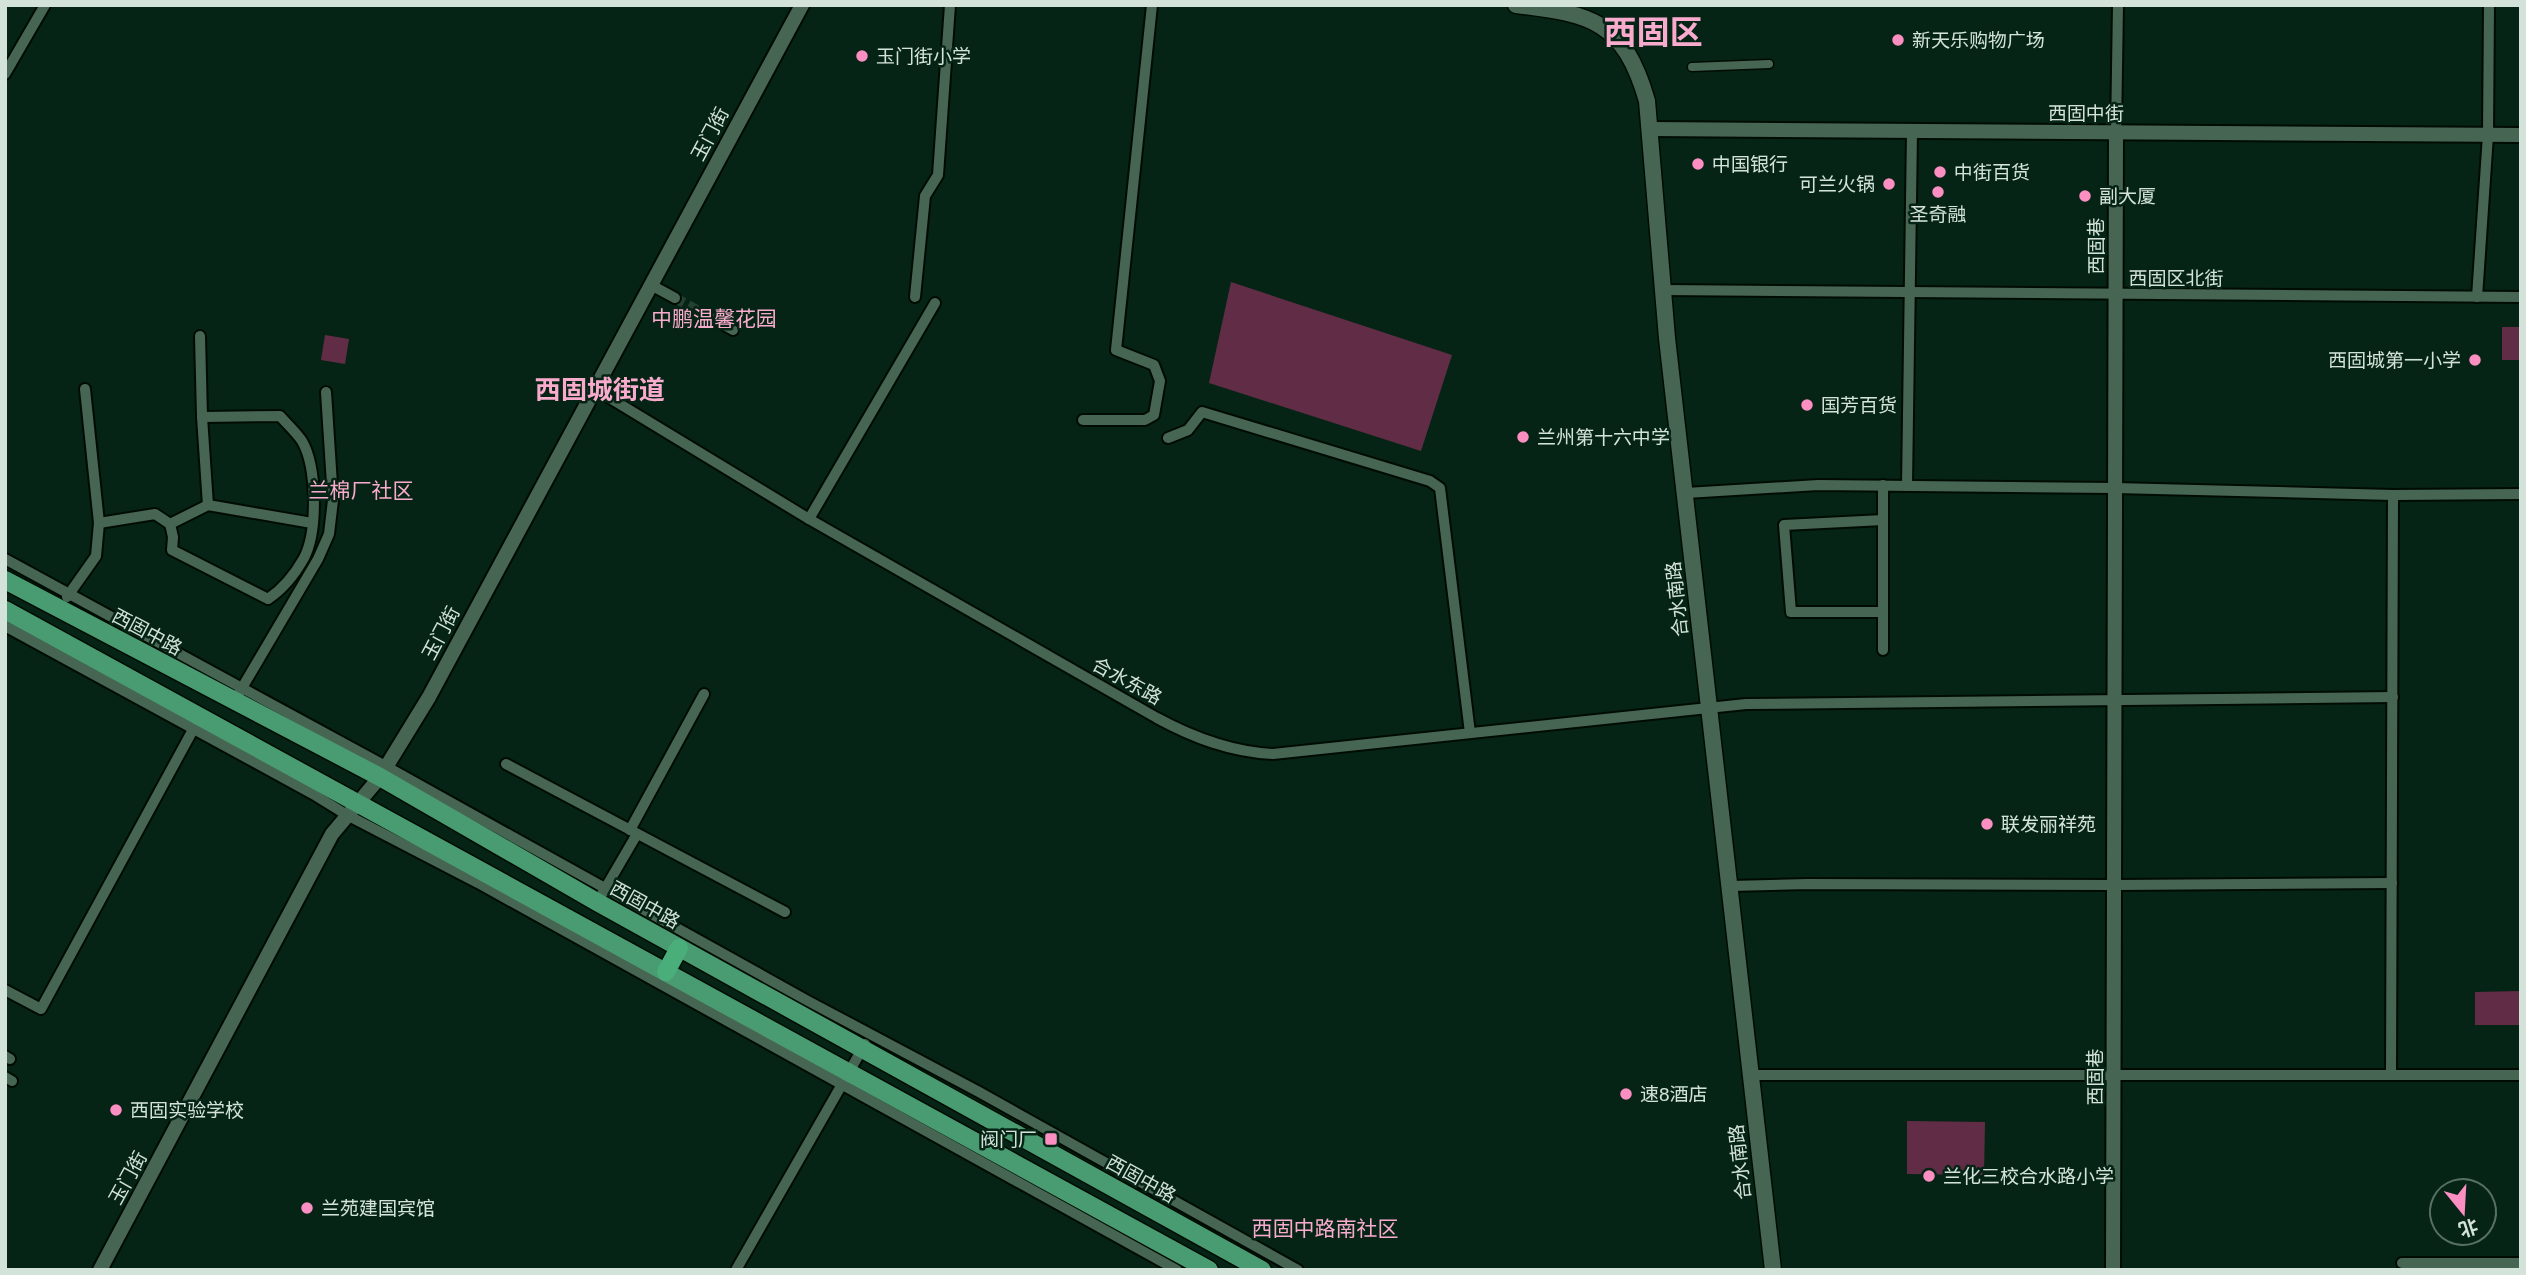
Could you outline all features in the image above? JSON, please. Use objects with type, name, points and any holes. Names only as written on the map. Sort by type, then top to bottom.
[{"type":"highway","points":[[666,972],[679,948]]},
{"type":"main road","name":"合水南路","points":[[1516,5],[1580,15],[1604,27],[1631,49],[1642,82],[1651,129],[1663,290],[1773,1270]]},
{"type":"main road","name":"西固中路","points":[[5,580],[238,695],[383,772],[601,895],[679,948],[867,1042],[1262,1270]]},
{"type":"main road","points":[[5,610],[197,723],[352,809],[666,972],[847,1079],[1209,1270]]},
{"type":"street","points":[[5,74],[45,5]]},
{"type":"street","name":"玉门街","points":[[100,1270],[332,834],[383,772],[435,685],[802,5]]},
{"type":"street","points":[[915,297],[925,196],[938,175],[950,5]]},
{"type":"street","points":[[1083,420],[1145,420],[1154,415],[1160,381],[1154,365],[1116,350],[1152,5]]},
{"type":"street","name":"西固巷","points":[[2113,1270],[2118,5]]},
{"type":"street","points":[[2477,297],[2488,135],[2488,5]]},
{"type":"street","points":[[1692,66],[1769,64]]},
{"type":"street","name":"西固中街","points":[[1651,129],[2521,135]]},
{"type":"street","points":[[1907,485],[1912,131]]},
{"type":"street","points":[[651,285],[675,298]]},
{"type":"street","name":"西固区北街","points":[[1663,290],[2521,297]]},
{"type":"street","points":[[809,519],[935,303]]},
{"type":"street","points":[[706,315],[733,330]]},
{"type":"street","points":[[200,336],[208,505]]},
{"type":"street","points":[[59,608],[96,556],[99,523],[85,389]]},
{"type":"street","name":"合水东路","points":[[595,389],[809,519],[1157,718],[1185,733],[1252,753],[1273,754],[1746,704],[2115,699]]},
{"type":"street","points":[[5,559],[69,593],[238,695],[318,559],[329,534],[333,500],[326,391]]},
{"type":"street","points":[[1168,438],[1188,430],[1202,412],[1430,481],[1440,488],[1470,733]]},
{"type":"street","points":[[170,524],[172,550],[268,599],[282,590],[305,556],[312,523],[314,479],[302,441],[280,416],[202,417]]},
{"type":"street","points":[[1686,493],[1818,485],[1907,485],[2393,495],[2521,494]]},
{"type":"street","points":[[1883,485],[1883,650]]},
{"type":"street","points":[[2391,1074],[2393,495]]},
{"type":"street","points":[[170,524],[208,505],[312,523]]},
{"type":"street","points":[[99,523],[155,514],[170,524]]},
{"type":"street","points":[[1883,520],[1784,525],[1791,612],[1883,612]]},
{"type":"street","points":[[5,626],[197,723],[41,1009],[5,990]]},
{"type":"street","points":[[704,694],[601,895],[867,1042],[1298,1270]]},
{"type":"street","points":[[2115,699],[2393,697]]},
{"type":"street","points":[[506,764],[785,912]]},
{"type":"street","points":[[352,809],[478,883],[847,1079],[1177,1270]]},
{"type":"street","points":[[1731,886],[2392,883]]},
{"type":"street","points":[[736,1270],[867,1042]]},
{"type":"street","points":[[1752,1075],[2521,1075]]},
{"type":"street","points":[[2402,1264],[2521,1263]]},
{"type":"shaded area","points":[[1231,282],[1452,355],[1421,451],[1209,383]]},
{"type":"shaded area","points":[[2502,327],[2519,327],[2519,360],[2502,360]]},
{"type":"shaded area","points":[[325,335],[349,339],[345,364],[321,360]]},
{"type":"shaded area","points":[[2521,991],[2521,1025],[2475,1025],[2475,992]]},
{"type":"shaded area","points":[[1907,1121],[1985,1122],[1984,1175],[1907,1174]]},
{"type":"tunnel","points":[[675,298],[706,315]]},
{"type":"place","name":"新天乐购物广场","points":[[1898,40]]},
{"type":"place","name":"玉门街小学","points":[[862,56]]},
{"type":"place","name":"中国银行","points":[[1698,164]]},
{"type":"place","name":"中街百货","points":[[1940,172]]},
{"type":"place","name":"可兰火锅","points":[[1889,184]]},
{"type":"place","name":"圣奇融","points":[[1938,192]]},
{"type":"place","name":"副大厦","points":[[2085,196]]},
{"type":"place","name":"西固城第一小学","points":[[2475,360]]},
{"type":"place","name":"国芳百货","points":[[1807,405]]},
{"type":"place","name":"兰州第十六中学","points":[[1523,437]]},
{"type":"place","name":"联发丽祥苑","points":[[1987,824]]},
{"type":"place","name":"速8酒店","points":[[1626,1094]]},
{"type":"place","name":"西固实验学校","points":[[116,1110]]},
{"type":"place","name":"阀门厂","points":[[1051,1139]]},
{"type":"place","name":"兰化三校合水路小学","points":[[1929,1176]]},
{"type":"place","name":"兰苑建国宾馆","points":[[307,1208]]},
{"type":"district","name":"西固区","points":[[1653,32]]},
{"type":"district","name":"中鹏温馨花园","points":[[714,318]]},
{"type":"district","name":"西固城街道","points":[[600,390]]},
{"type":"district","name":"兰棉厂社区","points":[[361,490]]},
{"type":"district","name":"西固中路南社区","points":[[1325,1228]]}]
